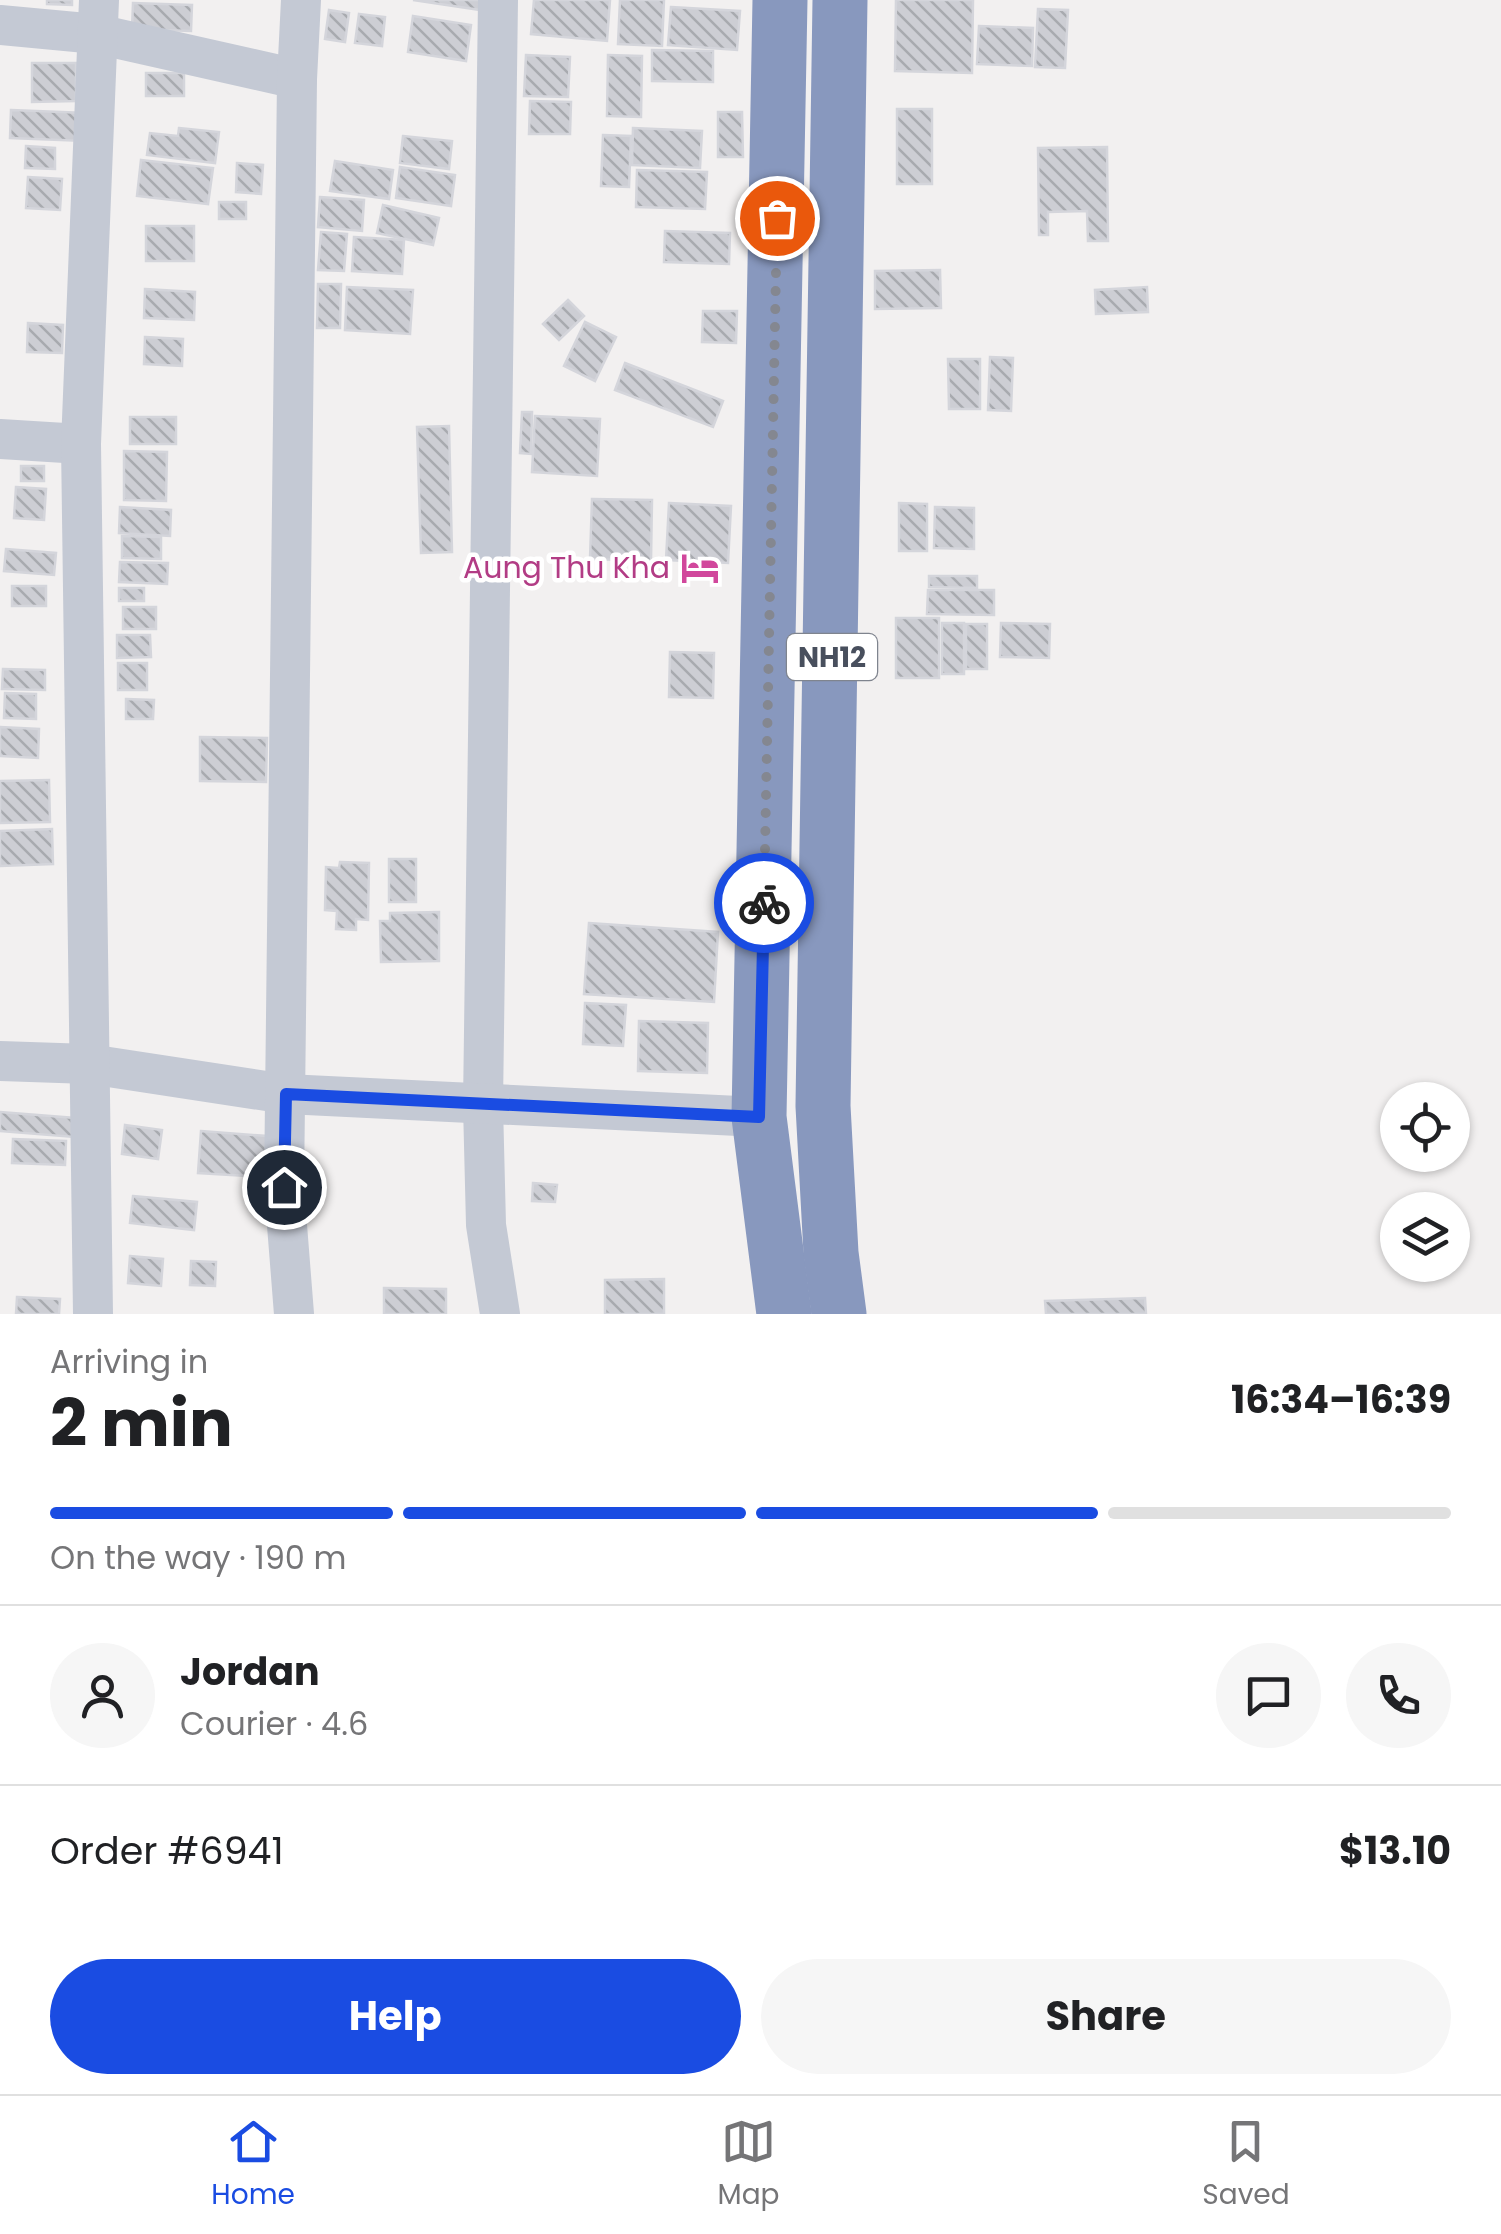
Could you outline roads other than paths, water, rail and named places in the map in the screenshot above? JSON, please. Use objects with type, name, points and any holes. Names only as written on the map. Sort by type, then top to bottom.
[{"type":"highway","name":"NH12","points":[[839,1314],[831,1253],[823,1106],[830,864],[840,0]]},
{"type":"highway","name":"NH12","points":[[773,1],[759,1117],[784,1314]]},
{"type":"street","points":[[294,1314],[284,1187],[296,78],[301,0]]},
{"type":"street","points":[[498,0],[483,1104],[486,1225],[500,1314]]},
{"type":"street","points":[[0,25],[98,17],[296,78]]},
{"type":"street","points":[[94,1314],[82,444],[98,17]]},
{"type":"street","points":[[0,438],[82,444]]},
{"type":"street","points":[[0,1061],[89,1064],[286,1094],[759,1117]]},
{"type":"place","name":"Aung Thu Kha","points":[[700,568]]}]
